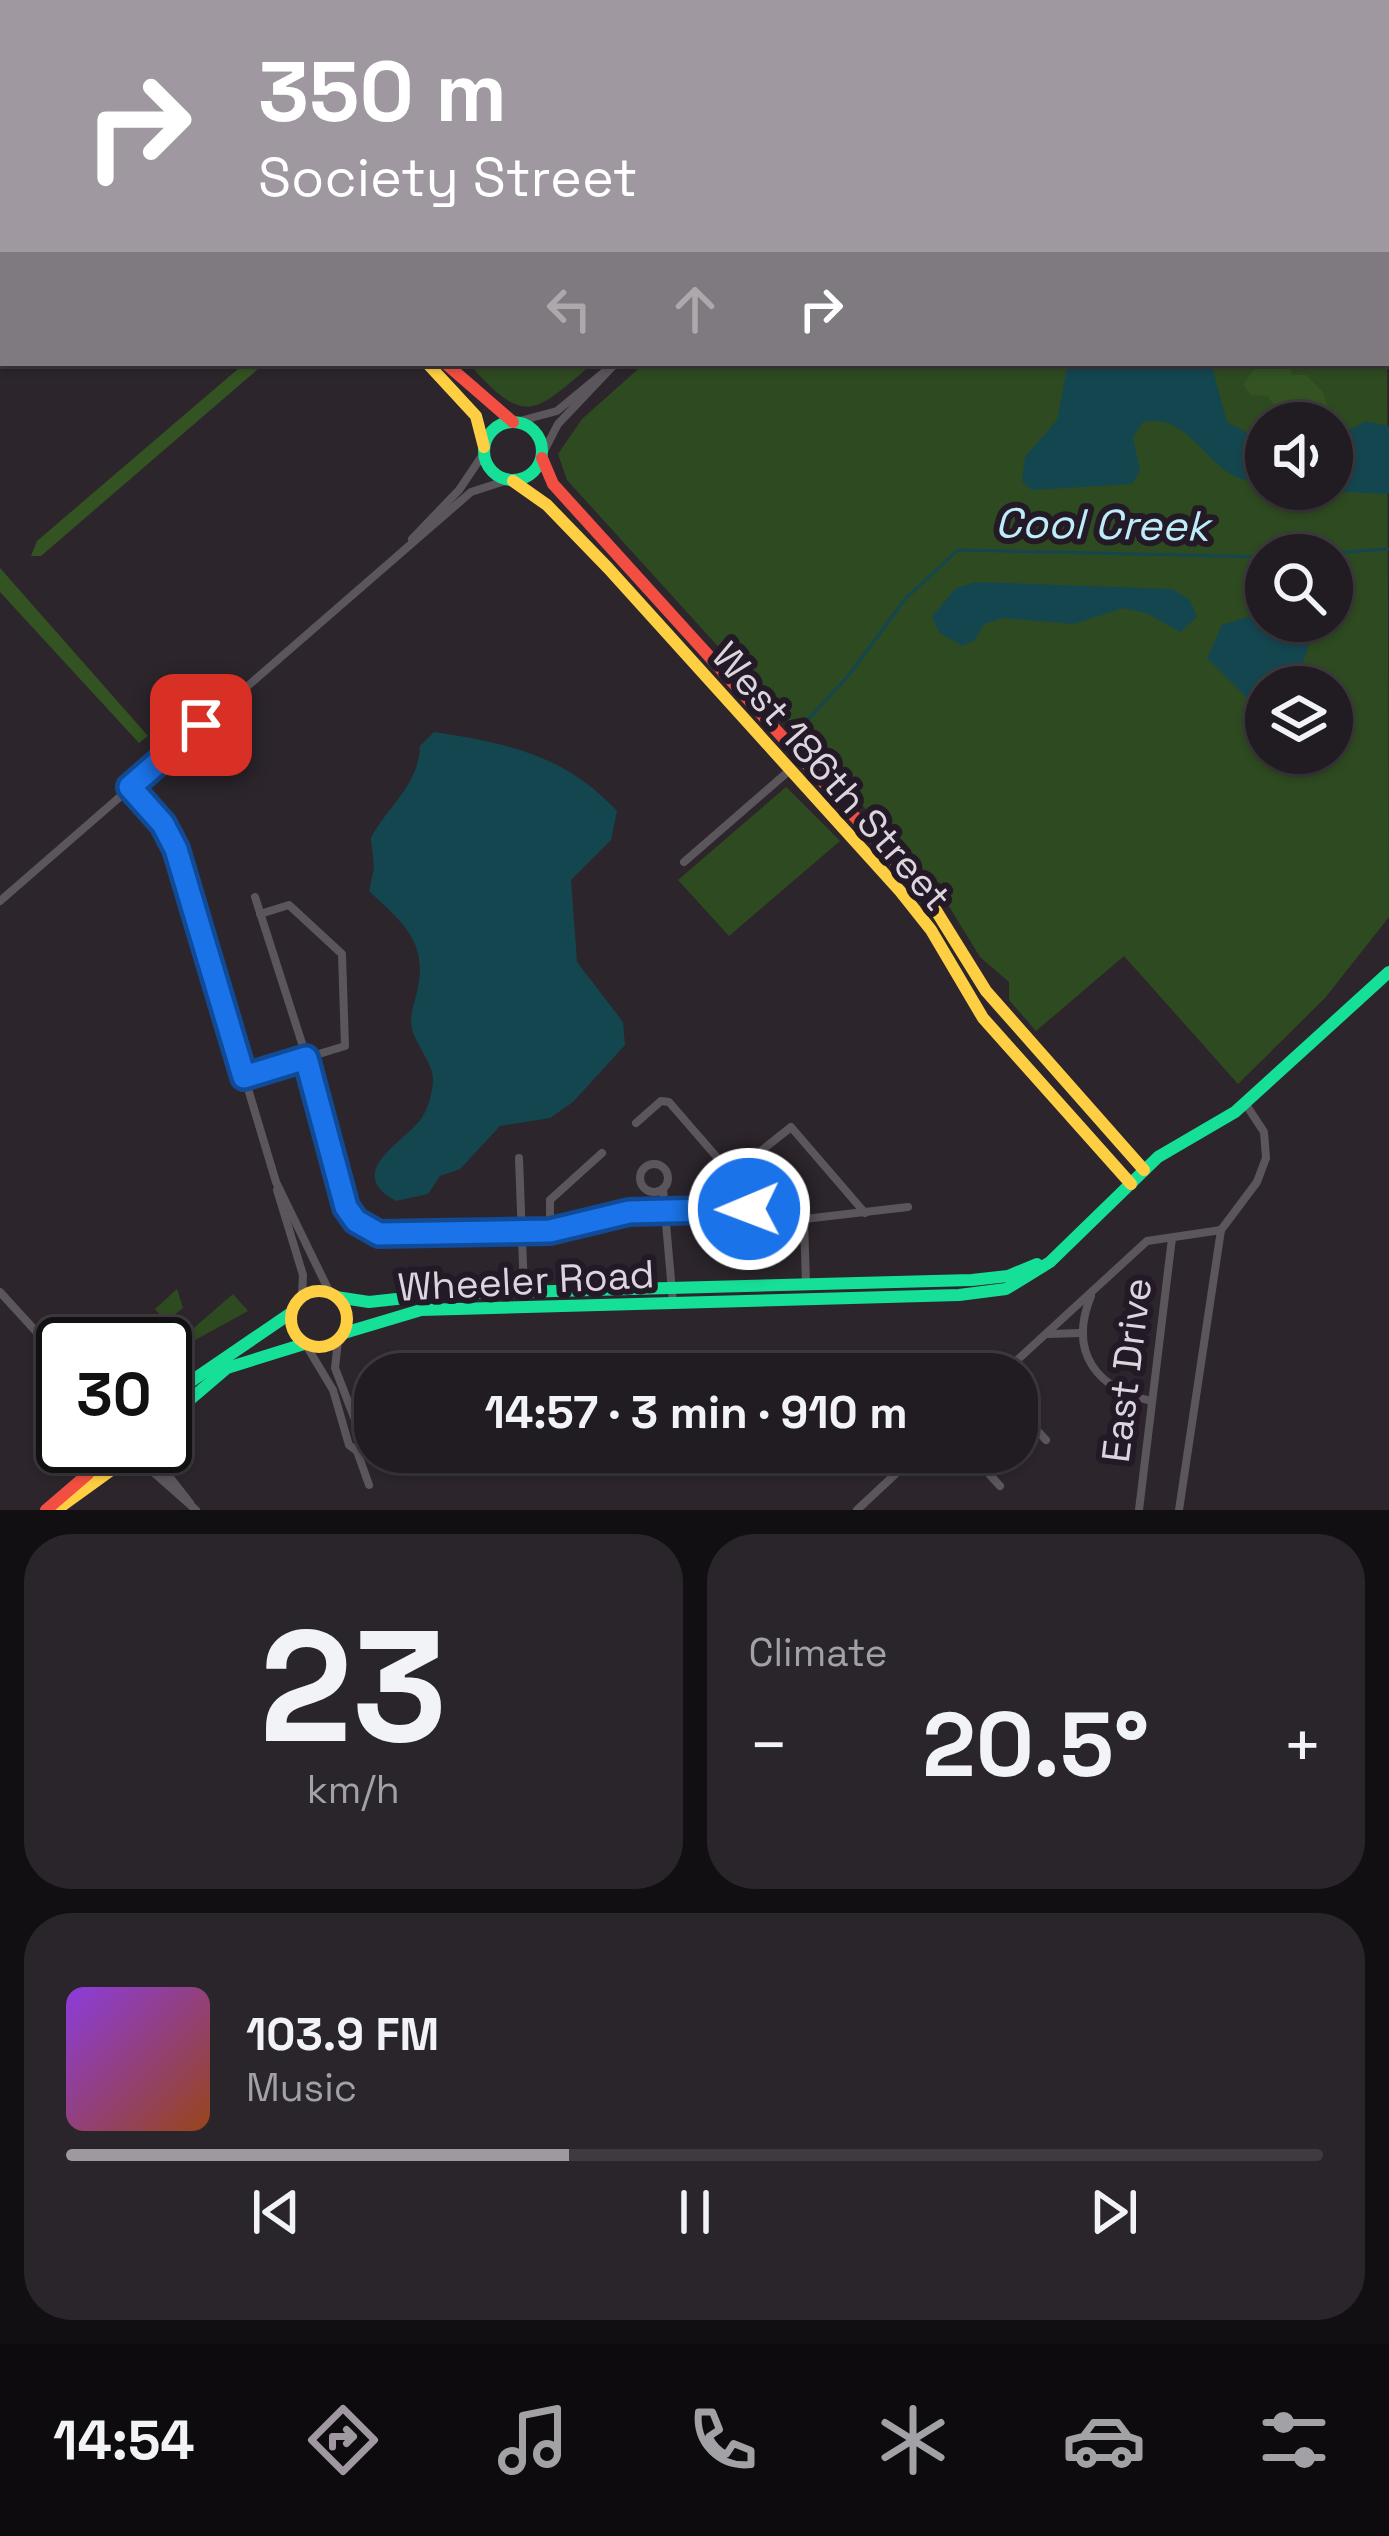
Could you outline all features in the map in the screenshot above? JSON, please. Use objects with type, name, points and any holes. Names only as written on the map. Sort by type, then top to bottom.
[{"type":"street","points":[[430,366],[476,416],[489,469],[511,480]]},
{"type":"street","points":[[449,366],[514,422],[536,432],[542,456]]},
{"type":"street","points":[[406,547],[459,490],[495,428],[557,411],[612,366]]},
{"type":"street","points":[[0,901],[479,487],[529,476],[558,424],[612,366]]},
{"type":"street","name":"West 186th Street","points":[[542,456],[553,484],[864,825],[938,911],[986,991],[1148,1167]]},
{"type":"street","name":"West 186th Street","points":[[511,480],[571,529],[851,837],[931,930],[983,1018],[1131,1184]]},
{"type":"street","points":[[684,862],[790,770]]},
{"type":"street","points":[[130,787],[163,824],[176,849],[276,1182],[280,1211],[303,1275],[302,1296],[291,1313],[192,1381]]},
{"type":"street","points":[[851,837],[864,825]]},
{"type":"street","points":[[255,897],[346,1207],[356,1221],[379,1234],[550,1231],[629,1212],[711,1210],[748,1220],[804,1220],[908,1208]]},
{"type":"street","points":[[244,1077],[345,1046],[345,963],[289,905],[260,914]]},
{"type":"street","name":"Wheeler Road","points":[[333,1295],[368,1302],[404,1295],[524,1292],[983,1294],[1030,1277],[1148,1167],[1245,1103],[1389,972]]},
{"type":"street","points":[[636,1123],[667,1101],[747,1196],[748,1220]]},
{"type":"street","points":[[1179,1510],[1221,1230],[1257,1182],[1266,1158],[1264,1132],[1245,1103]]},
{"type":"street","points":[[731,1174],[788,1127],[865,1213]]},
{"type":"street","points":[[550,1231],[550,1200],[602,1153]]},
{"type":"street","points":[[520,1158],[524,1292]]},
{"type":"street","points":[[750,1158],[804,1220],[806,1284]]},
{"type":"street","points":[[276,1182],[333,1295],[347,1313],[334,1368],[354,1418]]},
{"type":"street","points":[[663,1190],[672,1295]]},
{"type":"street","points":[[1025,1353],[1147,1240],[1221,1230]]},
{"type":"street","name":"East Drive","points":[[1139,1510],[1172,1238]]},
{"type":"street","name":"Wheeler Road","points":[[341,1337],[390,1315],[421,1310],[806,1284],[991,1279],[1023,1272],[1060,1249]]},
{"type":"street","points":[[1094,1289],[1081,1334],[1097,1376],[1117,1390],[1153,1401]]},
{"type":"street","points":[[0,1292],[36,1333]]},
{"type":"street","points":[[302,1296],[333,1295]]},
{"type":"street","points":[[291,1313],[292,1328],[338,1400],[354,1449]]},
{"type":"street","points":[[1046,1334],[1081,1334]]},
{"type":"street","points":[[192,1397],[231,1364],[267,1347],[305,1344],[324,1348],[341,1337]]},
{"type":"street","points":[[1038,1431],[1046,1439]]},
{"type":"street","points":[[46,1510],[89,1473]]},
{"type":"street","points":[[56,1510],[109,1473]]},
{"type":"street","points":[[153,1473],[193,1507]]},
{"type":"street","points":[[166,1473],[193,1507]]},
{"type":"street","points":[[365,1473],[369,1485]]},
{"type":"street","points":[[856,1510],[896,1473]]},
{"type":"street","points":[[988,1473],[1000,1486]]},
{"type":"green space","points":[[241,366],[262,366],[41,556],[31,556],[37,541]]},
{"type":"green space","points":[[471,366],[589,366],[556,394],[529,406],[517,405]]},
{"type":"green space","points":[[642,366],[1387,366],[1389,917],[1325,998],[1238,1084],[1124,956],[1036,1031],[1009,1000],[1009,982],[980,957],[939,890],[567,480],[558,454],[582,419]]},
{"type":"green space","points":[[1256,366],[1289,366],[1292,375],[1306,375],[1326,402],[1272,402],[1267,396],[1251,395],[1243,385]]},
{"type":"green space","points":[[0,568],[148,736],[139,743],[0,592]]},
{"type":"green space","points":[[786,787],[840,841],[729,936],[678,880]]},
{"type":"green space","points":[[177,1289],[183,1308],[174,1317],[162,1317],[155,1309]]},
{"type":"green space","points":[[233,1294],[248,1311],[192,1342],[192,1330]]},
{"type":"water","points":[[1067,366],[1212,366],[1227,422],[1245,432],[1245,479],[1224,470],[1184,432],[1159,421],[1143,422],[1133,437],[1140,470],[1132,484],[1032,490],[1022,481],[1025,457],[1057,420]]},
{"type":"water","points":[[1366,421],[1389,426],[1389,494],[1353,492],[1353,428]]},
{"type":"water","points":[[976,582],[1172,589],[1190,600],[1197,617],[1180,632],[1146,613],[1123,608],[1074,624],[1004,618],[984,624],[975,640],[962,646],[939,632],[932,617],[956,588]]},
{"type":"water","points":[[1245,618],[1245,642],[1310,642],[1301,666],[1245,666],[1245,696],[1207,658],[1222,625]]},
{"type":"water","points":[[434,732],[510,747],[555,764],[617,811],[611,840],[571,880],[577,962],[623,1022],[625,1045],[573,1102],[550,1118],[500,1126],[460,1169],[440,1176],[428,1194],[396,1201],[381,1190],[376,1168],[423,1116],[433,1080],[411,1024],[420,975],[416,946],[402,923],[369,891],[374,868],[371,838],[408,784],[420,746]]},
{"type":"waterway","name":"Cool Creek","points":[[1353,552],[1389,549]]},
{"type":"waterway","name":"Cool Creek","points":[[801,727],[849,675],[905,599],[958,550],[1245,557]]},
{"type":"traffic: fast","points":[[513,422],[534,430],[542,451],[534,472],[513,480],[492,472],[484,451],[492,430],[513,422]]},
{"type":"traffic: fast","points":[[344,1333],[421,1310],[959,1295],[1006,1289],[1050,1262],[1158,1157],[1235,1112],[1389,972]]},
{"type":"traffic: fast","points":[[336,1297],[369,1302],[442,1294],[972,1280],[1008,1276],[1037,1264]]},
{"type":"traffic: fast","points":[[192,1381],[291,1313]]},
{"type":"traffic: fast","points":[[192,1398],[227,1368],[304,1344]]},
{"type":"traffic: slow","points":[[430,366],[476,416],[484,447]]},
{"type":"traffic: slow","points":[[513,481],[547,505],[608,568],[900,891],[931,930],[983,1018],[1131,1184]]},
{"type":"traffic: slow","points":[[903,870],[927,896],[986,991],[1144,1170]]},
{"type":"traffic: slow","points":[[319,1291],[339,1299],[347,1319],[339,1339],[319,1347],[299,1339],[291,1319],[299,1299],[319,1291]]},
{"type":"traffic: slow","points":[[56,1510],[107,1473]]},
{"type":"traffic: jam","points":[[448,366],[513,422]]},
{"type":"traffic: jam","points":[[542,458],[553,484],[903,870]]},
{"type":"traffic: jam","points":[[46,1510],[89,1473]]},
{"type":"route","points":[[201,725],[130,787],[163,824],[182,864],[244,1077],[306,1058],[346,1207],[356,1221],[379,1234],[550,1231],[629,1212],[711,1210],[748,1220],[749,1209]]}]
